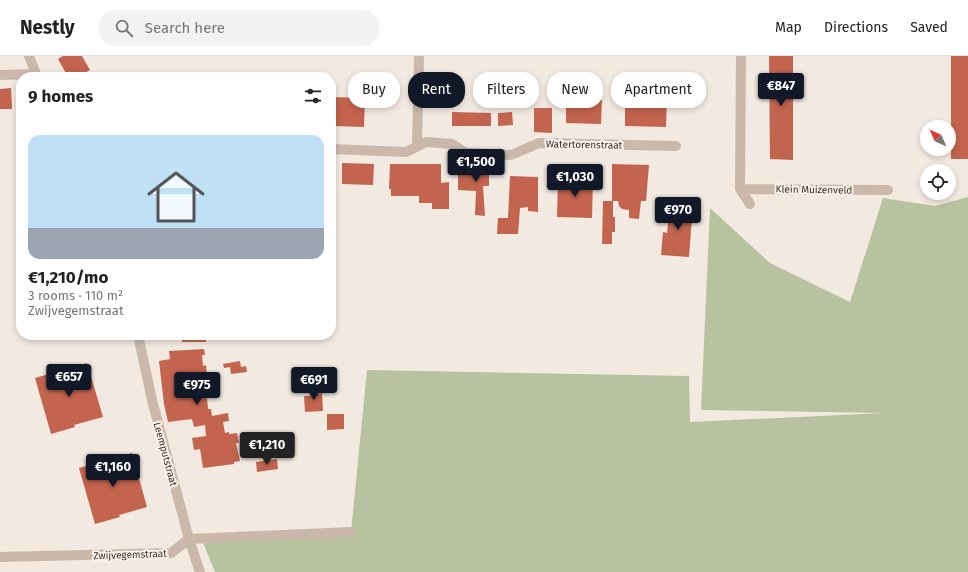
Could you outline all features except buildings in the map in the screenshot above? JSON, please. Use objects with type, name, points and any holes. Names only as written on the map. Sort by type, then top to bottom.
[{"type":"street","points":[[29,56],[35,72]]},
{"type":"street","points":[[417,147],[419,56]]},
{"type":"street","points":[[741,56],[740,189],[750,204]]},
{"type":"street","points":[[0,75],[16,75]]},
{"type":"street","name":"Watertorenstraat","points":[[336,149],[406,152],[426,142],[452,144],[466,153],[511,154],[539,143],[676,146]]},
{"type":"street","name":"Klein Muizenveld","points":[[740,189],[888,190]]},
{"type":"street","name":"Leemputstraat","points":[[139,340],[152,400],[188,539],[200,572]]},
{"type":"street","points":[[188,539],[351,532]]},
{"type":"street","name":"Zwijvegemstraat","points":[[0,557],[172,553],[188,539]]},
{"type":"green space","points":[[968,197],[968,572],[215,572],[200,535],[351,532],[367,370],[689,376],[690,422],[884,413],[701,410],[710,208],[770,263],[850,302],[883,198],[935,206]]}]
